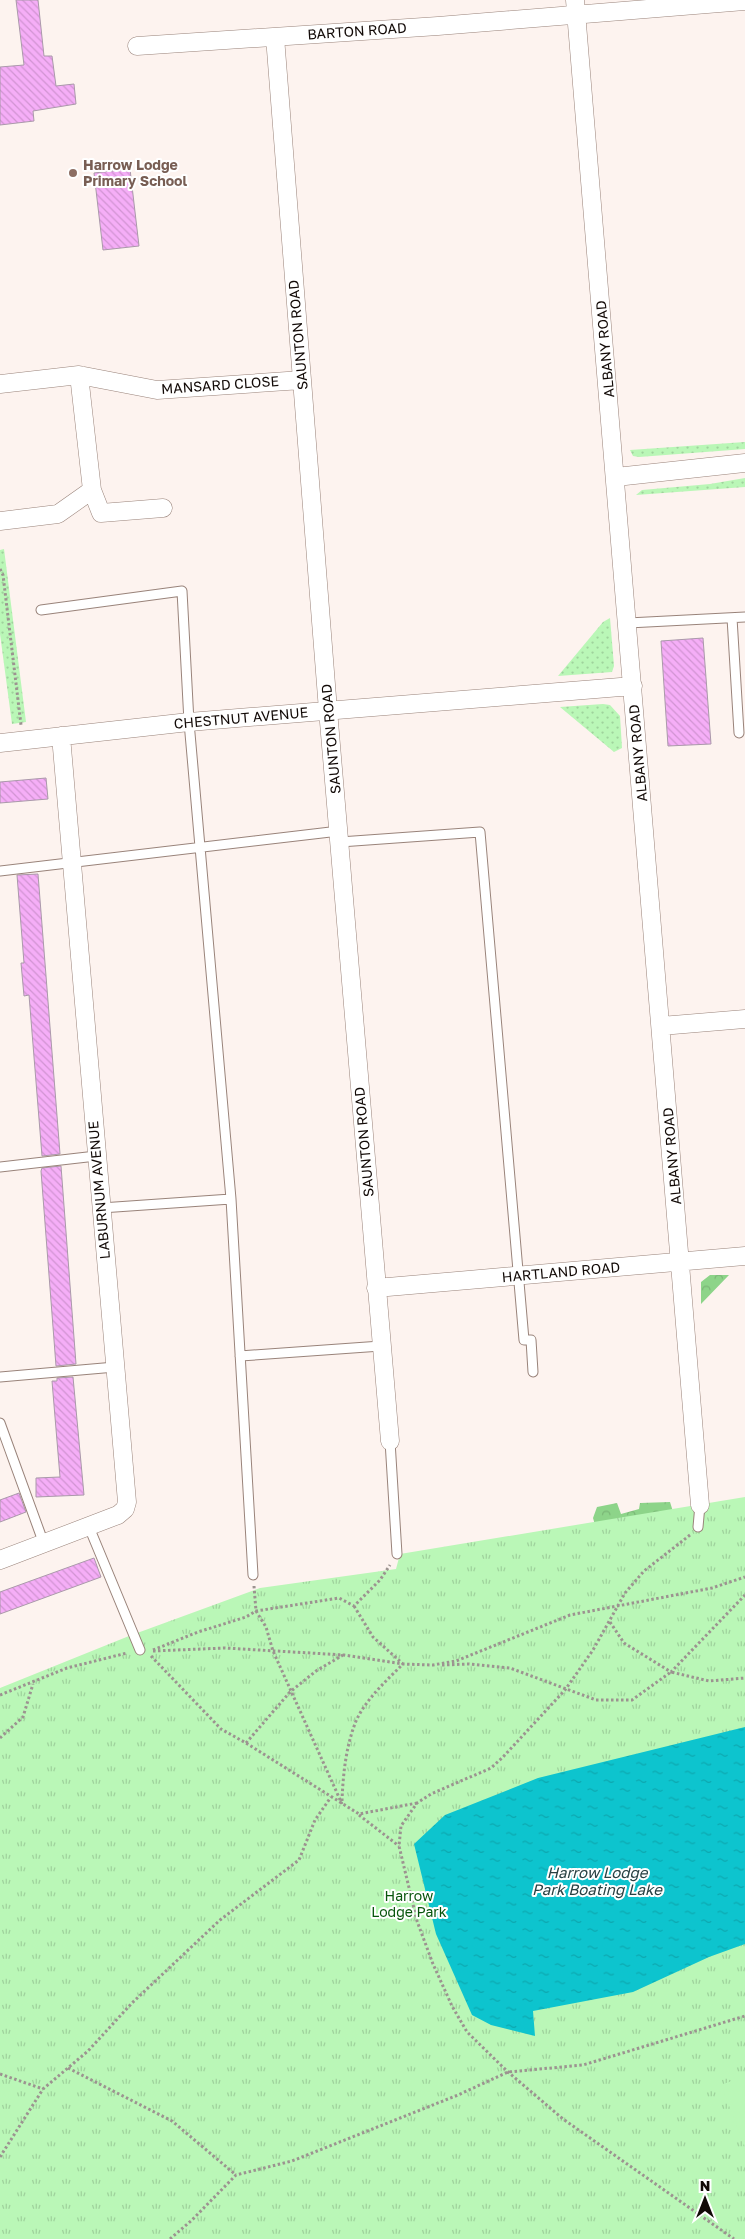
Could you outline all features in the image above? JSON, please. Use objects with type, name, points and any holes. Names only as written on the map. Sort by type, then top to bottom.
[{"type":"street","name":"BARTON ROAD","points":[[137,46],[275,37],[575,7],[745,1]]},
{"type":"street","name":"ALBANY ROAD","points":[[575,7],[616,477],[700,1505]]},
{"type":"street","name":"SAUNTON ROAD","points":[[275,37],[328,710],[390,1440]]},
{"type":"street","points":[[79,375],[92,490],[101,513],[163,508]]},
{"type":"street","name":"MANSARD CLOSE","points":[[0,384],[79,375],[157,390],[302,380]]},
{"type":"street","points":[[616,477],[745,464]]},
{"type":"street","points":[[0,521],[58,514],[92,490]]},
{"type":"street","name":"CHESTNUT AVENUE","points":[[0,743],[189,722],[633,686]]},
{"type":"street","name":"LABURNUM AVENUE","points":[[0,1560],[118,1515],[125,1509],[126,1502],[60,736]]},
{"type":"street","points":[[661,1026],[745,1018]]},
{"type":"street","name":"HARTLAND ROAD","points":[[376,1288],[745,1256]]},
{"type":"lane","points":[[42,610],[182,591],[189,722],[231,1199],[253,1575]]},
{"type":"lane","points":[[628,623],[745,617]]},
{"type":"lane","points":[[732,618],[739,733]]},
{"type":"lane","points":[[0,870],[201,846],[339,836],[480,832],[520,1276],[524,1340],[531,1340],[533,1372]]},
{"type":"lane","points":[[0,1167],[96,1156]]},
{"type":"lane","points":[[101,1208],[231,1199]]},
{"type":"lane","points":[[240,1356],[381,1346]]},
{"type":"lane","points":[[0,1377],[115,1367]]},
{"type":"lane","points":[[0,1423],[44,1544]]},
{"type":"lane","points":[[390,1440],[397,1554]]},
{"type":"lane","points":[[698,1527],[701,1517],[700,1505]]},
{"type":"lane","points":[[89,1527],[144,1651]]},
{"type":"path","points":[[0,569],[23,740]]},
{"type":"path","points":[[359,1814],[417,1803],[431,1794],[491,1768],[565,1690],[610,1622],[625,1593],[644,1571],[698,1527]]},
{"type":"path","points":[[354,1606],[380,1580],[397,1554]]},
{"type":"path","points":[[253,1575],[256,1610],[266,1627],[273,1651],[290,1692],[342,1804]]},
{"type":"path","points":[[432,1665],[456,1661],[570,1615],[712,1588],[745,1577]]},
{"type":"path","points":[[144,1651],[225,1648],[344,1655],[403,1664],[469,1664],[510,1668],[596,1700],[632,1700],[671,1672],[745,1595]]},
{"type":"path","points":[[0,1695],[33,1684],[67,1668],[144,1651],[246,1617],[256,1610],[339,1598],[354,1606],[373,1637],[403,1664]]},
{"type":"path","points":[[610,1622],[624,1643],[671,1672],[709,1681],[745,1678]]},
{"type":"path","points":[[144,1651],[221,1729],[359,1814],[399,1846]]},
{"type":"path","points":[[246,1743],[290,1692],[316,1671],[344,1655]]},
{"type":"path","points":[[342,1804],[343,1771],[357,1720],[378,1689],[403,1664]]},
{"type":"path","points":[[0,1738],[23,1717],[33,1684]]},
{"type":"path","points":[[0,2158],[43,2090],[88,2051],[132,2003],[220,1920],[299,1860],[315,1820],[331,1797]]},
{"type":"path","points":[[417,1803],[402,1826],[399,1846],[417,1921],[433,1964],[452,2006],[467,2032],[508,2072],[563,2119],[734,2239]]},
{"type":"path","points":[[170,2239],[192,2220],[236,2175],[292,2161],[458,2095],[508,2072],[583,2065],[745,2016]]},
{"type":"path","points":[[68,2068],[172,2120],[236,2175]]},
{"type":"path","points":[[0,2074],[43,2090]]},
{"type":"green space","points":[[745,442],[745,449],[639,457],[633,456],[630,450]]},
{"type":"green space","points":[[745,478],[745,487],[636,495],[642,490],[710,484]]},
{"type":"green space","points":[[4,549],[26,722],[12,724],[0,634],[0,550]]},
{"type":"green space","points":[[610,618],[614,666],[612,672],[558,676],[603,622]]},
{"type":"green space","points":[[610,705],[620,716],[622,748],[614,752],[560,707]]},
{"type":"green space","points":[[710,1275],[729,1275],[701,1304],[701,1282]]},
{"type":"green space","name":"Harrow Lodge Park","points":[[745,1497],[745,2239],[0,2239],[0,1688],[129,1636],[260,1588],[396,1569],[400,1554]]},
{"type":"green space","points":[[670,1502],[675,1518],[601,1545],[593,1518],[597,1507],[617,1503],[621,1514],[639,1509],[640,1503]]},
{"type":"green space","points":[[745,2076],[745,2147],[721,2085]]},
{"type":"water","name":"Harrow Lodge Park Boating Lake","points":[[745,1727],[745,1944],[709,1957],[633,1992],[533,2011],[535,2036],[491,2025],[472,2015],[436,1934],[414,1844],[445,1815],[538,1778]]},
{"type":"building","points":[[16,0],[38,0],[44,56],[52,56],[56,86],[74,84],[76,104],[33,111],[34,121],[0,125],[0,67],[24,65]]},
{"type":"building","points":[[130,169],[139,246],[103,250],[94,173]]},
{"type":"building","points":[[703,638],[711,744],[668,746],[661,641]]},
{"type":"building","points":[[46,778],[48,799],[0,803],[0,782]]},
{"type":"building","points":[[38,874],[60,1154],[42,1156],[29,995],[24,996],[21,963],[24,963],[17,875]]},
{"type":"building","points":[[61,1166],[76,1364],[56,1366],[41,1171],[42,1168]]},
{"type":"building","points":[[73,1377],[84,1495],[36,1497],[36,1478],[60,1477],[52,1381],[57,1381],[57,1378]]},
{"type":"building","points":[[19,1493],[26,1512],[0,1522],[0,1500]]},
{"type":"building","points":[[94,1558],[101,1577],[0,1614],[0,1592]]},
{"type":"place","name":"Harrow Lodge Primary School","points":[[73,173]]}]
